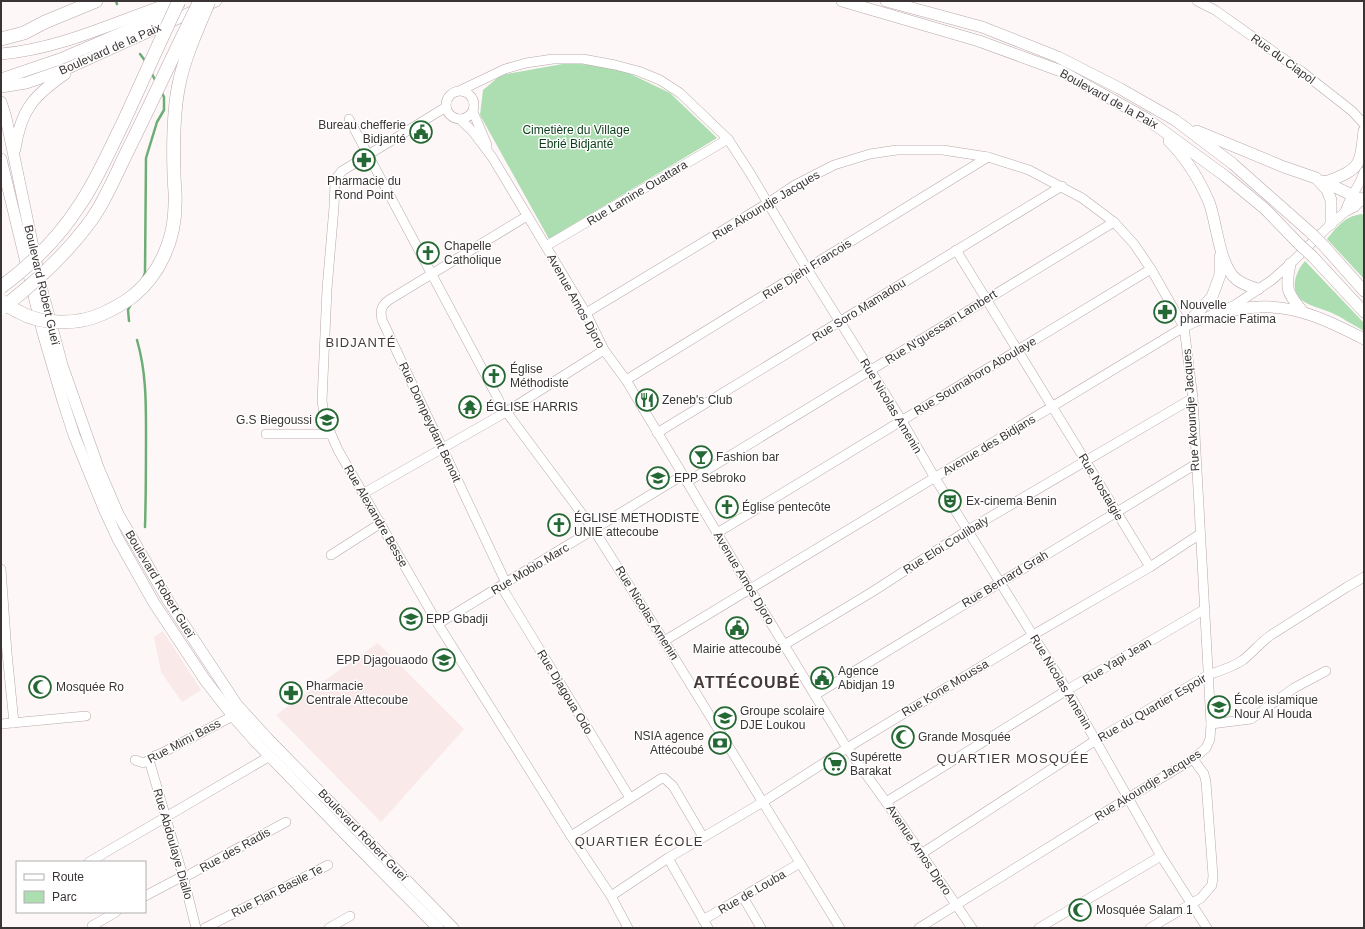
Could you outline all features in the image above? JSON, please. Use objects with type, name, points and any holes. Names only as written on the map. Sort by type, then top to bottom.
[{"type":"highway","points":[[1,39],[24,33],[44,22],[96,1]]},
{"type":"highway","points":[[1,287],[41,253],[80,206],[109,150],[179,1]]},
{"type":"highway","points":[[1,309],[46,271],[76,240],[93,218],[134,139],[200,1]]},
{"type":"highway","points":[[1,301],[20,313],[43,320],[69,321],[90,318],[118,306],[133,295],[148,280],[160,264],[169,241],[175,206],[174,122],[179,84],[192,42],[209,1]]},
{"type":"main road","name":"Boulevard de la Paix","points":[[1,54],[14,53],[53,44],[82,35],[140,13],[179,1]]},
{"type":"main road","name":"Boulevard de la Paix","points":[[1,79],[60,59],[160,16],[184,1]]},
{"type":"main road","name":"Boulevard de la Paix","points":[[1,87],[14,86],[42,78],[82,62],[216,1]]},
{"type":"main road","name":"Boulevard de la Paix","points":[[842,1],[979,41],[1061,71],[1147,119],[1225,176],[1264,208],[1305,245],[1312,257],[1364,312]]},
{"type":"main road","name":"Boulevard de la Paix","points":[[886,1],[982,27],[1058,57],[1119,88],[1175,120],[1233,164],[1311,233],[1364,291]]},
{"type":"main road","name":"Boulevard Robert Gueï","points":[[14,158],[16,140],[25,112],[37,97],[47,88],[82,62]]},
{"type":"main road","name":"Boulevard Robert Gueï","points":[[1,102],[6,118],[42,290],[62,364],[99,470],[122,520],[169,602],[237,705],[267,738],[453,928]]},
{"type":"main road","points":[[1147,119],[1181,153],[1191,168],[1209,202],[1220,248],[1228,270],[1233,276],[1245,284],[1258,289]]},
{"type":"main road","points":[[1175,120],[1214,139],[1321,180],[1361,198]]},
{"type":"main road","points":[[1321,180],[1348,173],[1356,167],[1360,160],[1364,131]]},
{"type":"main road","name":"Boulevard Robert Gueï","points":[[1,160],[43,333],[76,440],[118,539],[154,603],[205,680],[233,716],[270,756],[438,928]]},
{"type":"main road","points":[[1321,180],[1331,200],[1331,224]]},
{"type":"main road","points":[[1184,327],[1212,297],[1220,274],[1220,248]]},
{"type":"main road","points":[[1290,264],[1287,280],[1289,290],[1292,299],[1303,312]]},
{"type":"main road","points":[[1214,315],[1259,307],[1278,307],[1303,312],[1364,339]]},
{"type":"street","name":"Rue du Ciapol","points":[[1197,1],[1216,10],[1301,71],[1352,111],[1364,124]]},
{"type":"street","name":"Rue Nicolas Amenin","points":[[461,90],[505,69],[526,63],[553,59],[591,60],[638,71],[660,80],[680,93],[728,139],[902,421],[935,478],[1067,690],[1161,856],[1207,928]]},
{"type":"street","points":[[461,90],[467,92],[474,101],[475,107],[470,116],[460,120],[451,116],[446,107],[448,97],[452,93],[461,90]]},
{"type":"street","name":"Rue Alexandre Besse","points":[[446,107],[342,171],[335,182],[327,289],[322,401],[325,420],[338,450],[438,624],[571,836],[611,896],[628,928]]},
{"type":"street","name":"Avenue Amos Djoro","points":[[473,112],[492,157]]},
{"type":"street","name":"Rue Nicolas Amenin","points":[[349,119],[431,275],[506,412],[594,530],[840,928]]},
{"type":"street","name":"Avenue Amos Djoro","points":[[460,120],[473,132],[492,157],[586,313],[604,350],[626,380],[750,589],[847,748],[886,802],[972,928]]},
{"type":"street","name":"Rue Lamine Ouattara","points":[[546,246],[728,139]]},
{"type":"street","name":"Rue Akoundje Jacques","points":[[586,313],[768,203],[795,185],[834,165],[870,154],[897,150],[943,150],[988,157],[1029,170],[1062,186],[1082,198],[1114,222],[1134,244],[1184,327],[1193,398],[1211,724],[1210,739],[1206,748],[1193,759],[919,928]]},
{"type":"street","name":"Rue Djehi Francois","points":[[626,380],[988,157]]},
{"type":"street","points":[[1305,245],[1345,212],[1355,207],[1361,198],[1364,172]]},
{"type":"street","name":"Rue Soro Mamadou","points":[[657,433],[1062,186]]},
{"type":"street","name":"Rue Dompeydant Benoit","points":[[504,585],[382,320],[380,311],[383,305],[389,300],[527,216]]},
{"type":"street","name":"Rue N'guessan Lambert","points":[[685,479],[908,348],[1114,222]]},
{"type":"street","name":"Avenue des Bidjans","points":[[664,641],[1184,327],[1235,305],[1272,280],[1290,264],[1305,245]]},
{"type":"street","name":"Rue Nostalgie","points":[[956,250],[1086,460],[1150,567]]},
{"type":"street","name":"Rue Soumahoro Aboulaye","points":[[717,533],[1151,270]]},
{"type":"street","points":[[364,493],[506,412],[604,350]]},
{"type":"street","name":"Rue Eloi Coulibaly","points":[[784,645],[872,592],[968,530],[1193,398]]},
{"type":"street","points":[[266,434],[330,434]]},
{"type":"street","name":"Rue Bernard Grah","points":[[815,695],[1196,464]]},
{"type":"street","name":"Rue Mobio Marc","points":[[438,624],[594,530],[685,479]]},
{"type":"street","points":[[331,555],[381,524]]},
{"type":"street","name":"Rue Kone Moussa","points":[[611,896],[668,858],[763,802],[847,748],[1033,635],[1150,567],[1200,534]]},
{"type":"street","points":[[1,568],[14,723]]},
{"type":"street","name":"Rue du Quartier Espoir","points":[[921,854],[1096,740],[1208,675],[1228,668],[1242,660],[1271,635],[1347,586],[1364,578]]},
{"type":"street","name":"Rue Djagoua Odo","points":[[504,585],[630,798]]},
{"type":"street","name":"Rue Yapi Jean","points":[[886,802],[1067,690],[1205,609]]},
{"type":"street","points":[[1211,724],[1251,719],[1294,688],[1326,671]]},
{"type":"street","points":[[1,724],[86,716]]},
{"type":"street","name":"Rue Mimi Bass","points":[[135,760],[142,763],[149,760],[151,757],[162,753],[233,716]]},
{"type":"street","points":[[92,861],[270,756]]},
{"type":"street","points":[[1150,928],[1201,898],[1212,886],[1213,876],[1206,782],[1204,774],[1193,759]]},
{"type":"street","name":"Rue Abdoulaye Diallo","points":[[149,760],[183,877],[196,928]]},
{"type":"street","points":[[571,836],[664,778],[673,786],[703,837]]},
{"type":"street","name":"Rue des Radis","points":[[146,896],[286,822]]},
{"type":"street","points":[[1039,928],[1161,856]]},
{"type":"street","points":[[668,858],[706,924]]},
{"type":"street","name":"Rue de Louba","points":[[706,924],[743,897],[800,863]]},
{"type":"street","name":"Rue Flan Basile Te","points":[[205,928],[328,866]]},
{"type":"street","points":[[743,897],[761,928]]},
{"type":"street","points":[[92,926],[114,913]]},
{"type":"street","points":[[329,928],[350,916]]},
{"type":"shaded area","points":[[163,631],[201,690],[182,702],[161,672],[154,637]]},
{"type":"shaded area","points":[[378,643],[464,729],[381,822],[276,715]]},
{"type":"green space","name":"Cimetière du Village Ebrié Bidjanté","points":[[568,63],[616,67],[670,93],[717,138],[549,239],[480,115],[483,90],[501,75]]},
{"type":"green space","points":[[1361,214],[1364,215],[1364,279],[1327,239],[1338,226],[1350,217]]},
{"type":"green space","points":[[1305,261],[1364,323],[1364,331],[1336,315],[1306,303],[1299,297],[1296,292],[1295,281],[1298,270]]},
{"type":"waterway","points":[[140,54],[146,62]]},
{"type":"waterway","points":[[151,72],[156,82]]},
{"type":"waterway","points":[[143,278],[145,273],[146,158],[157,122],[164,110],[164,97],[161,91]]},
{"type":"waterway","points":[[129,321],[128,310],[131,304]]},
{"type":"waterway","points":[[137,340],[144,375],[146,397],[145,527]]},
{"type":"place","name":"Bureau chefferie Bidjanté","points":[[421,132]]},
{"type":"place","name":"Pharmacie du Rond Point","points":[[364,160]]},
{"type":"place","name":"Chapelle Catholique","points":[[428,253]]},
{"type":"place","name":"Nouvelle pharmacie Fatima","points":[[1165,312]]},
{"type":"place","name":"Église Méthodiste","points":[[494,376]]},
{"type":"place","name":"Zeneb's Club","points":[[647,400]]},
{"type":"place","name":"ÉGLISE HARRIS","points":[[470,407]]},
{"type":"place","name":"G.S Biegoussi","points":[[327,420]]},
{"type":"place","name":"Fashion bar","points":[[701,457]]},
{"type":"place","name":"EPP Sebroko","points":[[658,478]]},
{"type":"place","name":"Ex-cinema Benin","points":[[950,501]]},
{"type":"place","name":"Église pentecôte","points":[[727,507]]},
{"type":"place","name":"ÉGLISE METHODISTE UNIE attecoube","points":[[559,525]]},
{"type":"place","name":"EPP Gbadji","points":[[411,619]]},
{"type":"place","name":"Mairie attecoubé","points":[[737,628]]},
{"type":"place","name":"EPP Djagouaodo","points":[[444,660]]},
{"type":"place","name":"Agence Abidjan 19","points":[[822,678]]},
{"type":"place","name":"Mosquée Ro","points":[[40,687]]},
{"type":"place","name":"Pharmacie Centrale Attecoube","points":[[291,693]]},
{"type":"place","name":"École islamique Nour Al Houda","points":[[1219,707]]},
{"type":"place","name":"Groupe scolaire DJE Loukou","points":[[725,718]]},
{"type":"place","name":"Grande Mosquée","points":[[903,737]]},
{"type":"place","name":"NSIA agence Attécoubé","points":[[720,743]]},
{"type":"place","name":"Supérette Barakat","points":[[835,764]]},
{"type":"place","name":"Mosquée Salam 1","points":[[1080,910]]},
{"type":"district","name":"BIDJANTÉ","points":[[361,342]]},
{"type":"district","name":"ATTÉCOUBÉ","points":[[747,682]]},
{"type":"district","name":"QUARTIER MOSQUÉE","points":[[1013,758]]},
{"type":"district","name":"QUARTIER ÉCOLE","points":[[639,841]]}]
